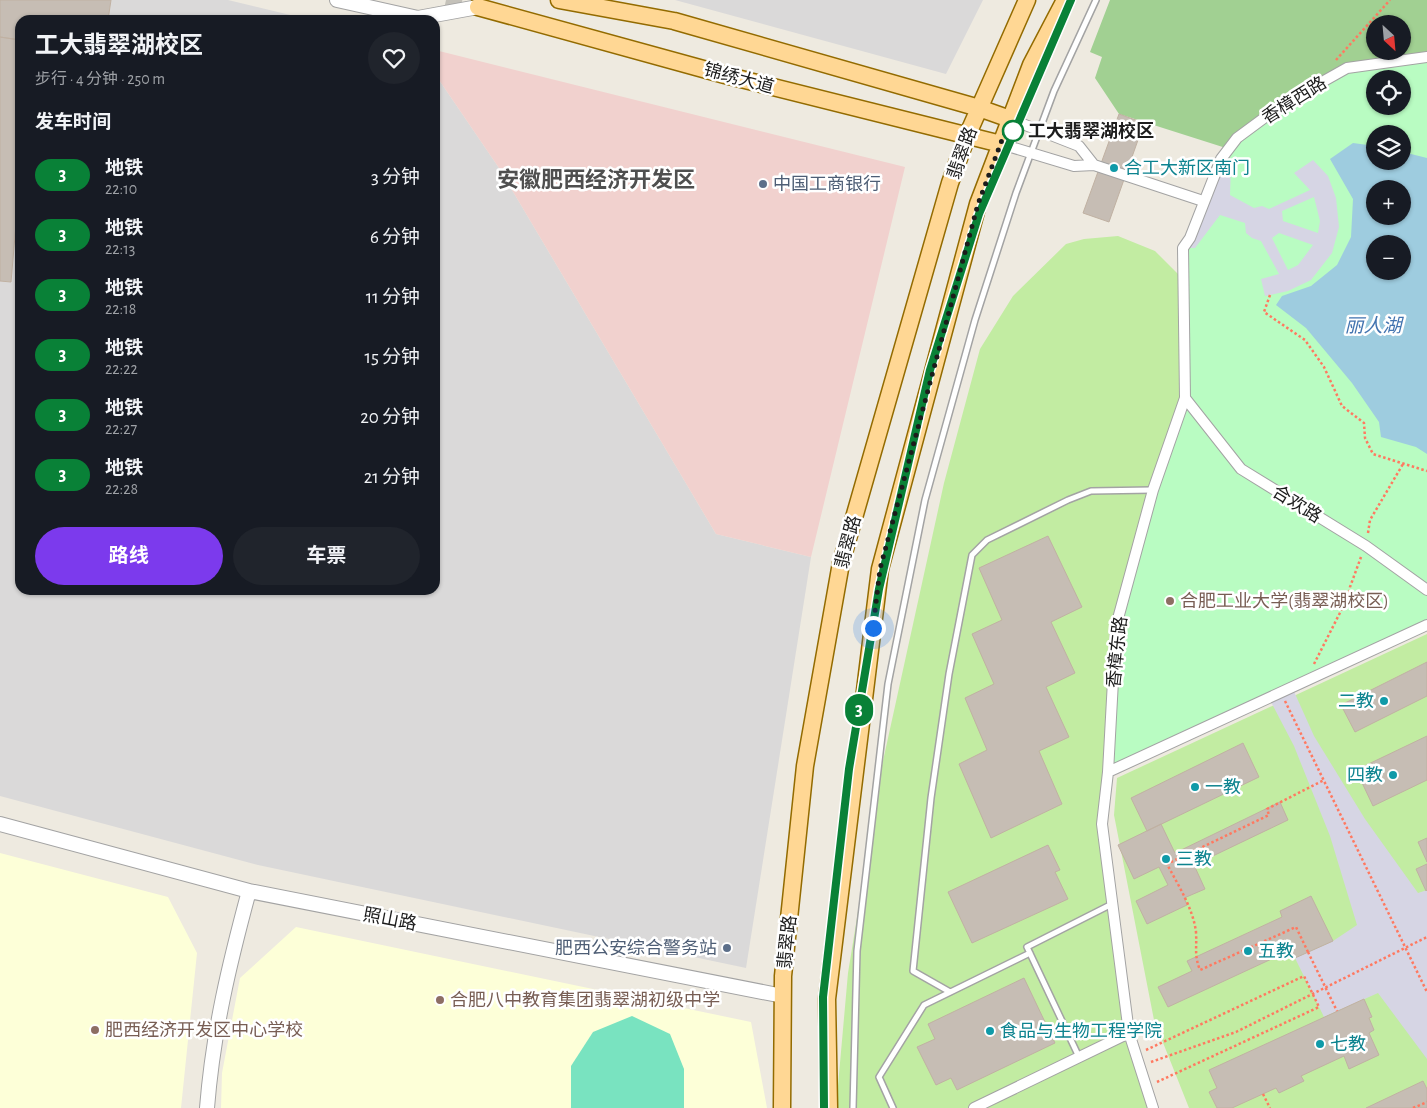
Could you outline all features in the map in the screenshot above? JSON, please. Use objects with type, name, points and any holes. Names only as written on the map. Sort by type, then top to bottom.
[{"type":"main road","name":"锦绣大道","points":[[559,0],[674,21],[979,108],[1010,119]]},
{"type":"main road","name":"翡翠路","points":[[782,1108],[783,976],[806,766],[841,563],[950,183],[967,136],[1027,0]]},
{"type":"main road","name":"翡翠路","points":[[829,1108],[827,999],[880,569],[978,204],[1031,66],[1065,0]]},
{"type":"main road","name":"锦绣大道","points":[[478,7],[725,75],[1001,144]]},
{"type":"street","points":[[337,0],[404,15]]},
{"type":"street","points":[[434,15],[478,7]]},
{"type":"street","name":"香樟西路","points":[[1203,202],[1221,159],[1237,138],[1283,104],[1347,68],[1427,57]]},
{"type":"street","points":[[1010,119],[1079,146],[1094,165]]},
{"type":"street","points":[[1001,144],[1074,166],[1094,165],[1203,202]]},
{"type":"street","name":"香樟东路","points":[[1153,1108],[1129,1033],[1102,824],[1108,772],[1116,626],[1153,490],[1185,398],[1183,248],[1190,238],[1203,202]]},
{"type":"street","name":"合欢路","points":[[1185,398],[1241,469],[1366,546],[1427,590]]},
{"type":"street","points":[[1108,772],[1427,625]]},
{"type":"street","name":"照山路","points":[[0,824],[249,891],[783,996]]},
{"type":"street","points":[[207,1108],[210,1071],[224,985],[249,891]]},
{"type":"street","points":[[974,1108],[1129,1033]]},
{"type":"lane","points":[[853,1108],[857,951],[888,684],[925,500],[975,320],[1031,153],[1054,91],[1096,0]]},
{"type":"lane","points":[[950,992],[913,970],[931,798],[949,674],[972,554],[987,540],[1068,500],[1091,491],[1153,490]]},
{"type":"lane","points":[[1079,1057],[1028,947],[1112,904]]},
{"type":"lane","points":[[893,1108],[879,1077],[924,1005],[1030,953]]},
{"type":"path","points":[[1334,62],[1390,0]]},
{"type":"path","points":[[1270,295],[1264,312],[1305,340],[1324,368],[1342,406],[1364,423],[1365,438],[1373,454],[1427,471]]},
{"type":"path","points":[[1307,680],[1349,595],[1350,587],[1366,546],[1370,520],[1384,493],[1403,464]]},
{"type":"path","points":[[1285,700],[1427,992]]},
{"type":"path","points":[[1324,780],[1266,809],[1269,814],[1167,864],[1187,905],[1196,932],[1195,957],[1200,970],[1296,927],[1337,1011]]},
{"type":"path","points":[[1140,1066],[1236,1032],[1427,937]]},
{"type":"path","points":[[1137,1054],[1304,976],[1320,1007],[1146,1087]]},
{"type":"path","points":[[1263,1094],[1270,1108]]},
{"type":"path","points":[[1413,1108],[1427,1102]]},
{"type":"shaded area","points":[[111,0],[228,0],[290,15],[109,15]]},
{"type":"shaded area","points":[[675,0],[983,0],[946,74]]},
{"type":"shaded area","points":[[440,51],[905,167],[811,557],[716,534],[499,168],[440,81]]},
{"type":"shaded area","points":[[440,81],[499,168],[716,534],[811,557],[746,968],[258,865],[0,796],[0,281],[11,282],[15,236],[15,595],[440,595]]},
{"type":"shaded area","points":[[1221,159],[1231,166],[1230,195],[1254,208],[1262,206],[1269,209],[1310,190],[1294,173],[1313,160],[1328,176],[1336,198],[1339,227],[1332,253],[1311,280],[1288,291],[1265,296],[1261,279],[1279,274],[1261,241],[1252,238],[1246,233],[1245,223],[1220,215],[1195,248],[1183,248]],"holes":[[[1314,197],[1320,221],[1318,233],[1283,221],[1282,211]],[[1279,233],[1313,245],[1298,265],[1288,270],[1272,238]]]},
{"type":"shaded area","points":[[1292,687],[1314,736],[1365,819],[1418,893],[1427,890],[1427,1059],[1378,993],[1324,1017],[1295,958],[1333,941],[1357,925],[1330,836],[1294,746],[1269,698]]},
{"type":"shaded area","name":"肥西经济开发区中心学校","points":[[0,853],[168,897],[197,953],[181,1108],[0,1108]]},
{"type":"shaded area","name":"合肥八中教育集团翡翠湖初级中学","points":[[296,927],[751,1022],[767,1108],[221,1108],[222,1073],[240,978]]},
{"type":"green space","points":[[1110,0],[1427,0],[1427,57],[1411,59],[1411,15],[1366,15],[1366,60],[1405,60],[1347,68],[1229,149],[1119,114],[1095,78],[1102,57],[1090,52]]},
{"type":"green space","points":[[1424,56],[1411,102],[1411,70],[1392,70]]},
{"type":"green space","points":[[1427,57],[1427,625],[1108,772],[1116,626],[1185,398],[1183,271],[1190,238],[1202,204],[1237,138],[1347,68]]},
{"type":"green space","points":[[1366,81],[1366,115],[1407,115],[1405,125],[1366,125],[1366,156],[1108,772],[1102,824],[1128,1032],[973,1108],[836,1108],[848,973],[881,770],[944,483],[980,349],[1013,296],[1066,244],[1084,239],[1118,236],[1155,251],[1183,279],[1237,138]]},
{"type":"green space","points":[[1427,634],[1427,1108],[1189,1108],[1154,1020],[1114,815],[1117,778]]},
{"type":"green space","points":[[632,1016],[670,1034],[684,1069],[684,1108],[571,1108],[571,1066],[593,1032]]},
{"type":"green space","points":[[1128,1035],[1153,1108],[975,1108]]},
{"type":"water","name":"丽人湖","points":[[1353,143],[1366,145],[1366,170],[1411,170],[1411,154],[1427,158],[1427,454],[1416,447],[1381,437],[1379,422],[1352,383],[1306,328],[1276,305],[1282,296],[1311,286],[1337,265],[1351,237],[1353,199],[1330,159]]},
{"type":"building","points":[[0,0],[111,0],[109,15],[15,15],[15,39],[0,37]]},
{"type":"building","points":[[0,37],[15,39],[15,236],[11,282],[0,281]]},
{"type":"building","name":"合工大新区南门","points":[[1119,114],[1144,123],[1109,222],[1083,213]]},
{"type":"building","points":[[1048,536],[1082,607],[1051,622],[1075,673],[1046,687],[1069,737],[1039,751],[1062,804],[991,838],[959,764],[987,750],[965,698],[994,684],[972,634],[1002,620],[979,568]]},
{"type":"building","name":"二教","points":[[1427,662],[1427,696],[1355,732],[1341,705]]},
{"type":"building","name":"四教","points":[[1427,736],[1427,780],[1373,806],[1356,770]]},
{"type":"building","name":"一教","points":[[1243,743],[1259,777],[1147,831],[1131,798]]},
{"type":"building","name":"三教","points":[[1280,802],[1288,820],[1194,865],[1205,889],[1184,898],[1187,905],[1147,924],[1136,901],[1168,885],[1159,867],[1134,879],[1118,845],[1161,824],[1175,853]]},
{"type":"building","points":[[1427,838],[1427,862],[1418,842]]},
{"type":"building","points":[[1048,845],[1060,870],[1055,872],[1068,899],[972,943],[948,892]]},
{"type":"building","points":[[1427,864],[1427,890],[1426,891],[1416,869]]},
{"type":"building","name":"五教","points":[[1311,896],[1333,941],[1295,958],[1291,950],[1168,1007],[1158,987],[1192,971],[1187,961],[1282,917],[1280,911]]},
{"type":"building","name":"食品与生物工程学院","points":[[1024,978],[1055,1043],[957,1090],[951,1078],[936,1085],[917,1047],[935,1039],[928,1024]]},
{"type":"building","name":"七教","points":[[1364,999],[1372,1017],[1369,1018],[1374,1030],[1369,1033],[1379,1055],[1349,1069],[1344,1056],[1301,1076],[1304,1081],[1279,1093],[1276,1088],[1232,1108],[1217,1108],[1209,1092],[1217,1088],[1209,1070]]},
{"type":"building","points":[[1423,1081],[1427,1089],[1427,1108],[1366,1108]]},
{"type":"tunnel","points":[[446,0],[478,7]]},
{"type":"metro line","name":"3","points":[[824,1108],[823,997],[849,769],[879,589],[930,370],[979,214],[1013,131],[1071,0]]},
{"type":"place","name":"工大翡翠湖校区","points":[[1013,131]]},
{"type":"place","name":"合工大新区南门","points":[[1114,168]]},
{"type":"place","name":"中国工商银行","points":[[763,184]]},
{"type":"place","name":"合肥工业大学(翡翠湖校区)","points":[[1170,601]]},
{"type":"place","name":"二教","points":[[1384,701]]},
{"type":"place","name":"四教","points":[[1393,775]]},
{"type":"place","name":"一教","points":[[1195,787]]},
{"type":"place","name":"三教","points":[[1166,859]]},
{"type":"place","name":"肥西公安综合警务站","points":[[727,948]]},
{"type":"place","name":"五教","points":[[1248,951]]},
{"type":"place","name":"合肥八中教育集团翡翠湖初级中学","points":[[440,1000]]},
{"type":"place","name":"肥西经济开发区中心学校","points":[[95,1030]]},
{"type":"place","name":"食品与生物工程学院","points":[[990,1031]]},
{"type":"place","name":"七教","points":[[1320,1044]]},
{"type":"district","name":"安徽肥西经济开发区","points":[[596,179]]},
{"type":"route","points":[[873,628],[880,569],[978,204],[1005,132],[1013,131]]}]
